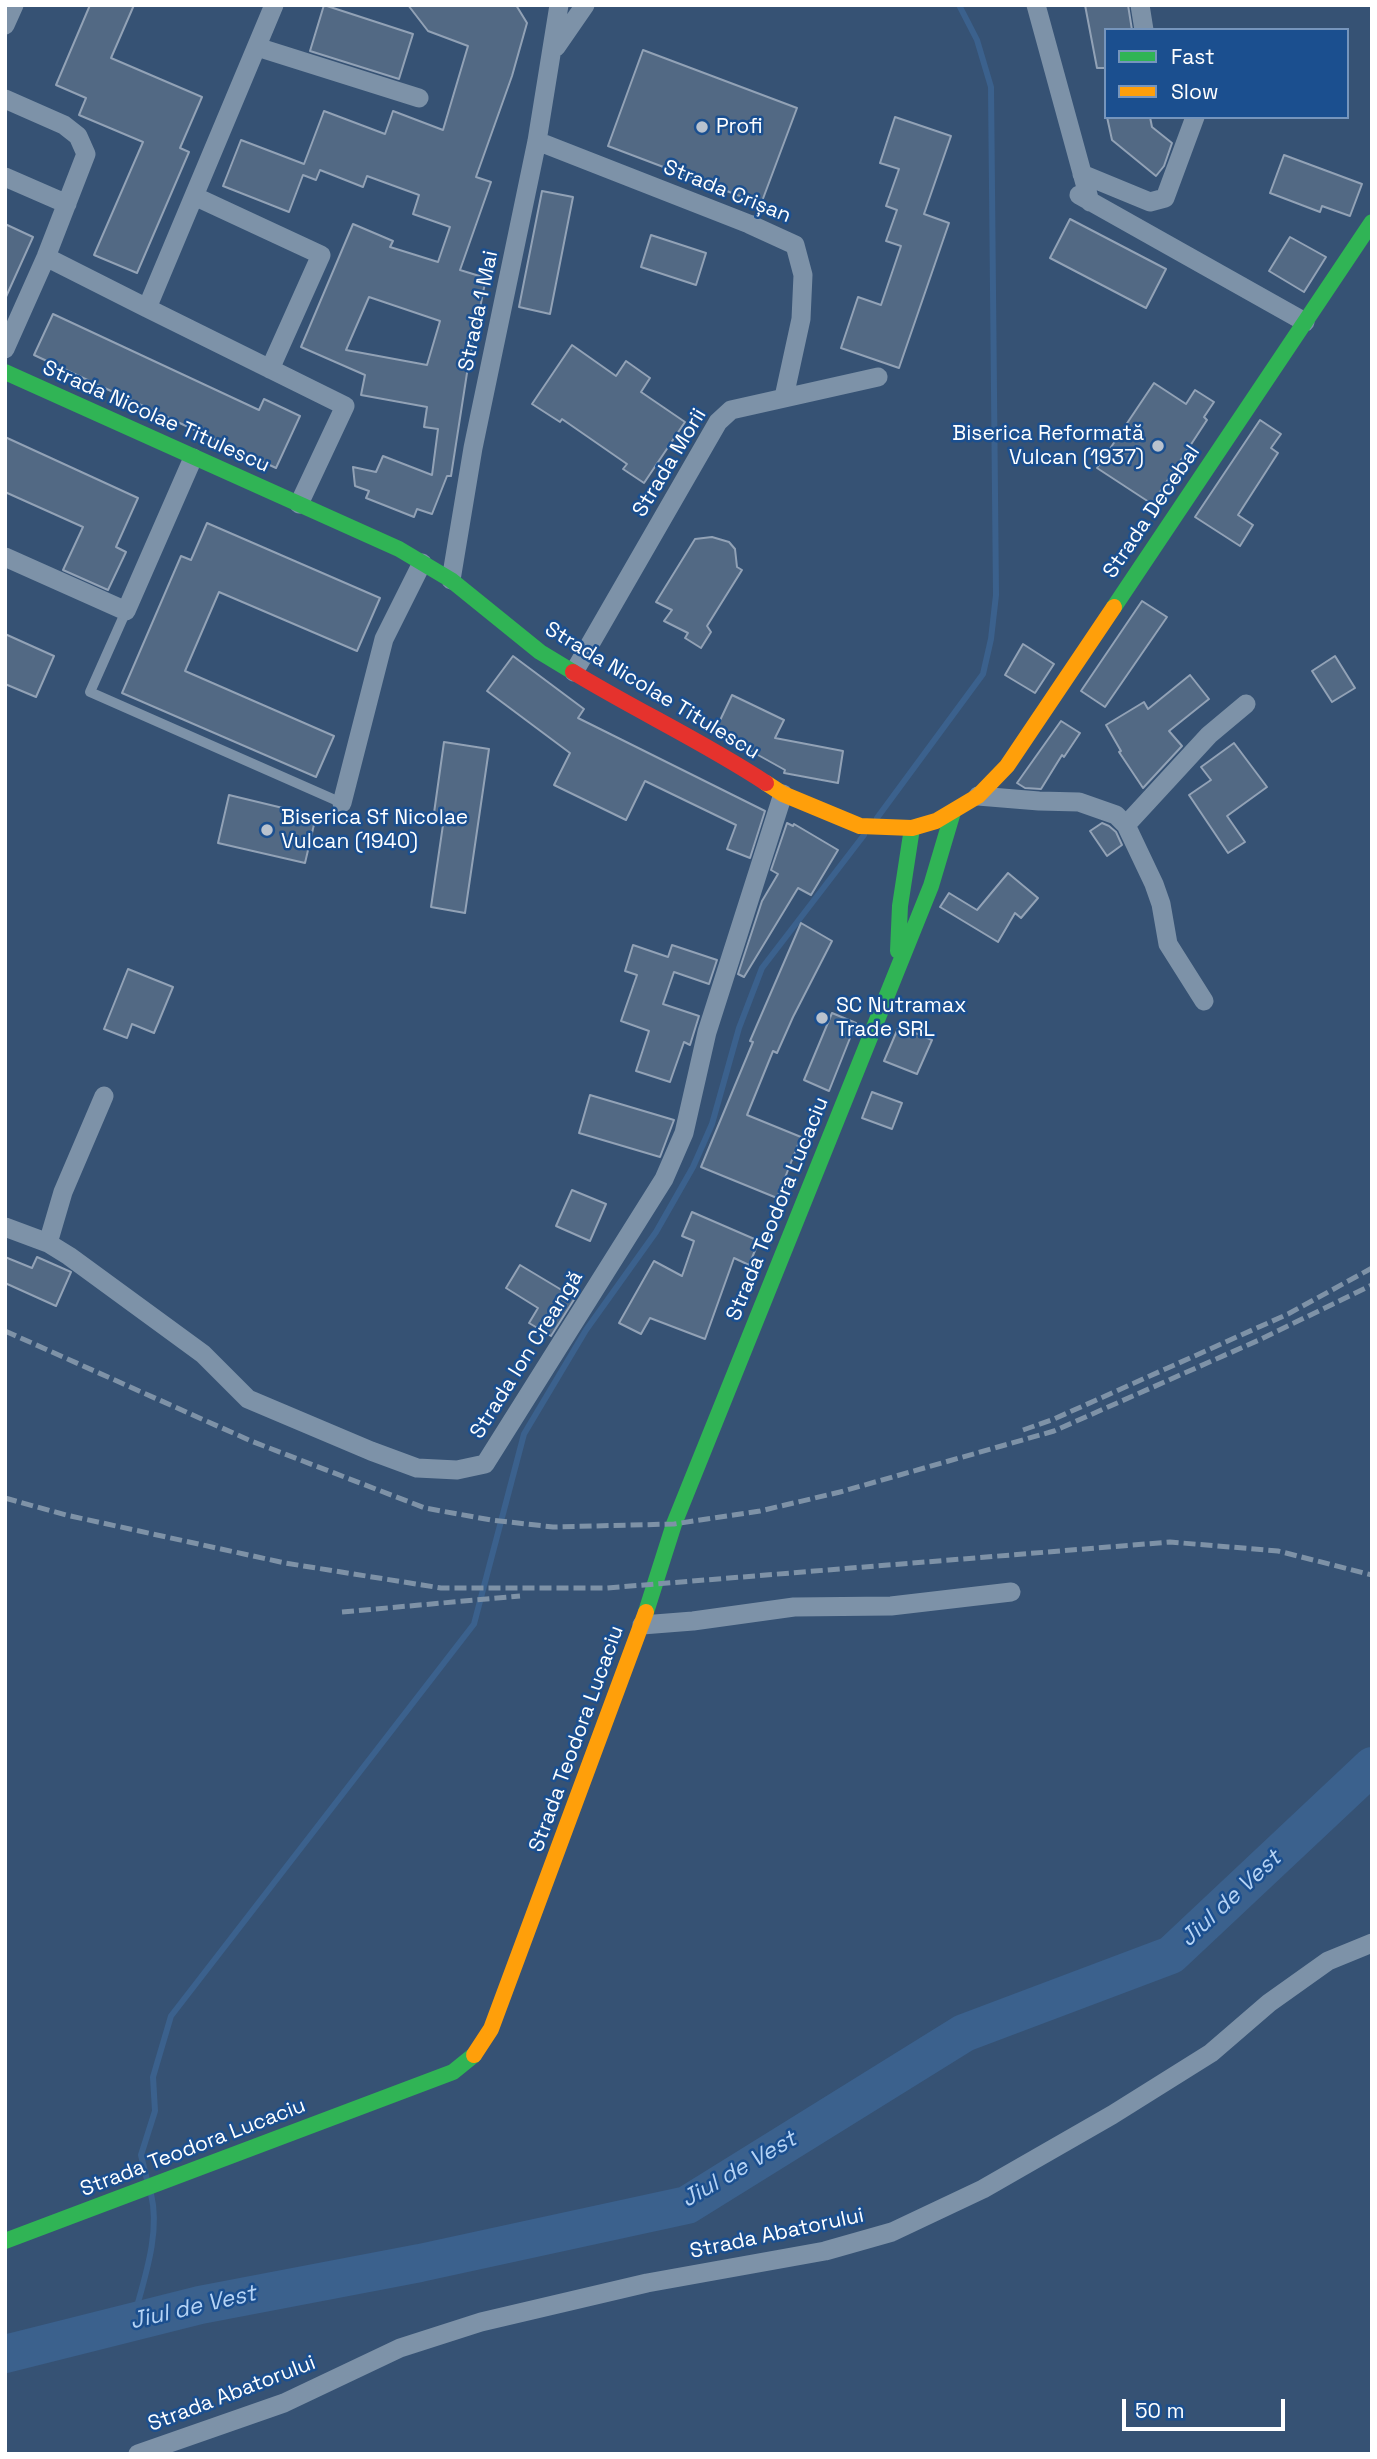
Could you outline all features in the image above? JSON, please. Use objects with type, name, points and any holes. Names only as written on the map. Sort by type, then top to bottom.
[{"type":"main road","name":"Strada Decebal","points":[[953,813],[978,796],[1023,745],[1372,222]]},
{"type":"main road","name":"Strada Nicolae Titulescu","points":[[5,372],[399,549],[451,580],[540,652],[610,695],[728,758],[783,794],[860,825],[878,828],[912,828],[953,813]]},
{"type":"main road","name":"Strada Teodora Lucaciu","points":[[5,2241],[453,2072],[482,2047],[642,1625],[674,1524],[898,964],[930,892],[945,850],[953,813]]},
{"type":"main road","name":"Strada Teodora Lucaciu","points":[[898,964],[900,906],[912,828]]},
{"type":"street","points":[[5,25],[14,5]]},
{"type":"street","points":[[147,309],[274,5]]},
{"type":"street","name":"Strada 1 Mai","points":[[451,580],[473,448],[537,141],[559,5]]},
{"type":"street","name":"Strada 1 Mai","points":[[553,51],[585,5]]},
{"type":"street","points":[[1036,5],[1083,174],[1084,199],[1304,322]]},
{"type":"street","points":[[1140,5],[1144,28]]},
{"type":"street","points":[[257,47],[419,98]]},
{"type":"street","points":[[5,99],[64,125],[78,136],[86,155],[46,257],[5,349]]},
{"type":"street","points":[[1083,174],[1150,202],[1165,198],[1194,119]]},
{"type":"street","name":"Strada Crișan","points":[[537,141],[749,224],[795,245],[803,275],[800,318],[784,397]]},
{"type":"street","points":[[5,177],[67,204]]},
{"type":"street","points":[[194,196],[321,254],[270,369]]},
{"type":"street","points":[[46,257],[345,406],[299,504]]},
{"type":"street","name":"Strada Morii","points":[[574,672],[718,422],[731,410],[878,377]]},
{"type":"street","points":[[5,556],[126,611],[193,458]]},
{"type":"street","points":[[342,803],[384,639],[422,563]]},
{"type":"street","points":[[1126,825],[1209,735],[1246,704]]},
{"type":"street","name":"Strada Ion Creangă","points":[[5,1227],[48,1243],[69,1256],[203,1354],[248,1399],[417,1468],[457,1470],[485,1464],[664,1179],[684,1133],[707,1031],[783,794]]},
{"type":"street","points":[[978,796],[1079,802],[1116,815],[1126,825],[1154,884],[1161,904],[1168,944],[1204,1001]]},
{"type":"street","points":[[48,1243],[63,1192],[103,1096]]},
{"type":"street","points":[[642,1625],[794,1607],[891,1606],[1011,1592]]},
{"type":"street","name":"Strada Abatorului","points":[[138,2454],[284,2403],[400,2348],[481,2322],[647,2283],[825,2251],[892,2232],[983,2189],[1112,2115],[1212,2053],[1269,2004],[1328,1961],[1372,1943]]},
{"type":"lane","points":[[126,611],[90,692],[342,803]]},
{"type":"building","points":[[90,5],[134,5],[111,58],[202,97],[180,148],[189,152],[137,273],[94,255],[143,142],[79,115],[86,98],[56,85]]},
{"type":"building","points":[[324,5],[413,34],[399,79],[310,51]]},
{"type":"building","points":[[408,5],[516,5],[527,23],[512,76],[476,177],[491,182],[460,270],[486,278],[467,373],[451,476],[447,476],[432,514],[417,509],[414,517],[366,498],[369,491],[355,486],[353,467],[376,472],[383,456],[432,475],[438,429],[424,427],[427,407],[361,395],[365,375],[301,347],[353,224],[393,241],[390,247],[438,262],[450,227],[413,214],[419,195],[367,176],[363,187],[320,170],[316,180],[303,175],[289,212],[223,186],[241,140],[304,164],[324,111],[385,134],[393,111],[443,130],[468,46],[428,31]],"holes":[[[369,297],[440,321],[427,365],[346,350]]]},
{"type":"building","points":[[1085,5],[1128,5],[1132,28],[1104,28],[1104,68],[1097,68]]},
{"type":"building","name":"Profi","points":[[643,50],[797,108],[761,204],[608,146]]},
{"type":"building","points":[[895,117],[951,136],[924,214],[949,223],[899,368],[841,348],[858,297],[881,305],[901,246],[886,241],[897,210],[886,206],[899,169],[880,163]]},
{"type":"building","points":[[1107,119],[1150,119],[1152,127],[1172,143],[1164,166],[1156,176],[1112,140]]},
{"type":"building","points":[[1284,155],[1362,184],[1350,216],[1322,206],[1320,212],[1270,193]]},
{"type":"building","points":[[542,191],[573,197],[550,314],[519,307]]},
{"type":"building","points":[[1070,219],[1166,269],[1146,308],[1050,258]]},
{"type":"building","points":[[5,224],[33,237],[5,299]]},
{"type":"building","points":[[651,235],[706,253],[696,285],[641,267]]},
{"type":"building","points":[[1290,237],[1326,257],[1304,292],[1269,271]]},
{"type":"building","points":[[53,314],[259,410],[264,399],[300,416],[276,468],[34,355]]},
{"type":"building","points":[[572,345],[616,376],[626,361],[650,378],[641,392],[685,422],[644,483],[623,469],[627,464],[562,419],[560,422],[532,404]]},
{"type":"building","points":[[1154,383],[1186,404],[1195,390],[1214,402],[1204,417],[1207,420],[1152,504],[1097,468]]},
{"type":"building","points":[[1260,420],[1281,434],[1271,448],[1278,453],[1238,515],[1253,525],[1240,546],[1195,517]]},
{"type":"building","points":[[5,437],[138,498],[116,547],[126,552],[108,590],[63,570],[83,527],[5,492]]},
{"type":"building","points":[[207,523],[380,598],[357,651],[219,592],[185,671],[334,736],[316,777],[122,693],[181,556],[191,560]]},
{"type":"building","points":[[712,537],[729,542],[735,549],[737,567],[742,570],[707,626],[711,632],[701,648],[685,638],[688,633],[664,621],[672,610],[656,602],[695,539]]},
{"type":"building","points":[[1142,601],[1167,617],[1105,707],[1081,691]]},
{"type":"building","points":[[5,634],[54,656],[36,697],[5,684]]},
{"type":"building","points":[[1023,644],[1054,664],[1035,693],[1005,675]]},
{"type":"building","points":[[513,656],[584,709],[578,718],[765,811],[750,858],[727,849],[736,825],[645,781],[626,820],[554,785],[570,753],[487,691]]},
{"type":"building","points":[[1335,656],[1355,688],[1332,702],[1312,671]]},
{"type":"building","points":[[1190,675],[1209,699],[1169,731],[1182,746],[1143,788],[1119,752],[1121,751],[1106,725],[1144,702],[1148,709]]},
{"type":"building","points":[[732,695],[784,720],[775,738],[843,751],[838,783],[784,773],[785,770],[715,731]]},
{"type":"building","points":[[1061,721],[1080,733],[1064,757],[1062,755],[1041,789],[1025,788],[1017,783]]},
{"type":"building","points":[[444,742],[489,749],[465,913],[431,907],[444,818],[434,813]]},
{"type":"building","points":[[1234,743],[1267,787],[1227,816],[1245,842],[1228,853],[1189,795],[1211,780],[1201,767]]},
{"type":"building","name":"Biserica Sf Nicolae Vulcan (1940)","points":[[229,795],[316,816],[305,863],[218,843]]},
{"type":"building","points":[[787,823],[793,826],[794,824],[838,850],[811,895],[798,888],[744,977],[738,974],[762,901],[778,874],[771,870]]},
{"type":"building","points":[[1102,823],[1116,832],[1122,845],[1107,856],[1090,831]]},
{"type":"building","points":[[1008,873],[1038,898],[1021,918],[1015,913],[998,942],[940,907],[949,893],[977,910]]},
{"type":"building","points":[[801,923],[832,941],[777,1053],[773,1051],[747,1115],[801,1137],[777,1198],[701,1167],[753,1042],[750,1041]]},
{"type":"building","points":[[633,945],[668,957],[672,945],[717,960],[709,984],[674,972],[663,1004],[699,1016],[690,1045],[684,1042],[670,1082],[636,1071],[649,1031],[621,1021],[637,975],[625,971]]},
{"type":"building","points":[[128,969],[173,987],[154,1033],[132,1024],[127,1038],[104,1029]]},
{"type":"building","points":[[832,1013],[856,1023],[829,1091],[804,1080]]},
{"type":"building","points":[[899,1026],[932,1040],[917,1074],[884,1061]]},
{"type":"building","points":[[872,1092],[902,1103],[892,1129],[862,1118]]},
{"type":"building","points":[[590,1095],[674,1120],[660,1157],[579,1133]]},
{"type":"building","points":[[572,1190],[606,1204],[590,1241],[556,1226]]},
{"type":"building","points":[[692,1212],[759,1241],[749,1265],[734,1258],[705,1339],[650,1318],[641,1334],[619,1323],[654,1261],[682,1276],[694,1241],[682,1236]]},
{"type":"building","points":[[5,1257],[32,1268],[37,1257],[71,1272],[56,1306],[5,1283]]},
{"type":"building","points":[[520,1265],[575,1298],[551,1336],[529,1323],[538,1308],[506,1288]]},
{"type":"waterway","points":[[877,818],[983,674],[991,639],[996,595],[991,87],[977,40],[959,5]]},
{"type":"waterway","points":[[147,2180],[141,2155],[155,2111],[153,2077],[171,2016],[474,1624],[524,1434],[586,1330],[656,1232],[693,1167],[712,1124],[739,1028],[762,968],[864,835]]},
{"type":"waterway","name":"Jiul de Vest","points":[[5,2354],[200,2305],[420,2263],[687,2205],[964,2033],[1171,1955],[1372,1766]]},
{"type":"waterway","points":[[133,2321],[152,2241],[154,2209],[151,2194]]},
{"type":"railway","points":[[1023,1430],[1054,1419],[1288,1314],[1372,1268]]},
{"type":"railway","points":[[5,1331],[251,1441],[425,1508],[491,1520],[553,1527],[674,1524],[760,1511],[840,1492],[1054,1431],[1259,1340],[1372,1285]]},
{"type":"railway","points":[[5,1498],[66,1515],[285,1563],[441,1588],[607,1588],[1170,1542],[1278,1551],[1372,1575]]},
{"type":"railway","points":[[342,1612],[520,1596]]},
{"type":"traffic: fast","points":[[1114,607],[1372,222]]},
{"type":"traffic: fast","points":[[5,372],[399,549],[451,580],[540,652],[573,672]]},
{"type":"traffic: fast","points":[[646,1612],[674,1524],[931,886],[953,812]]},
{"type":"traffic: fast","points":[[898,951],[900,906],[912,828]]},
{"type":"traffic: fast","points":[[5,2241],[453,2072],[474,2055]]},
{"type":"traffic: slow","points":[[766,783],[783,794],[860,826],[912,828],[936,821],[978,796],[1007,766],[1114,607]]},
{"type":"traffic: slow","points":[[474,2055],[491,2029],[646,1612]]},
{"type":"traffic: jam","points":[[573,672],[766,783]]},
{"type":"place","name":"Profi","points":[[702,127]]},
{"type":"place","name":"Biserica Reformată Vulcan (1937)","points":[[1158,446]]},
{"type":"place","name":"Biserica Sf Nicolae Vulcan (1940)","points":[[267,830]]},
{"type":"place","name":"SC Nutramax Trade SRL","points":[[822,1018]]}]
